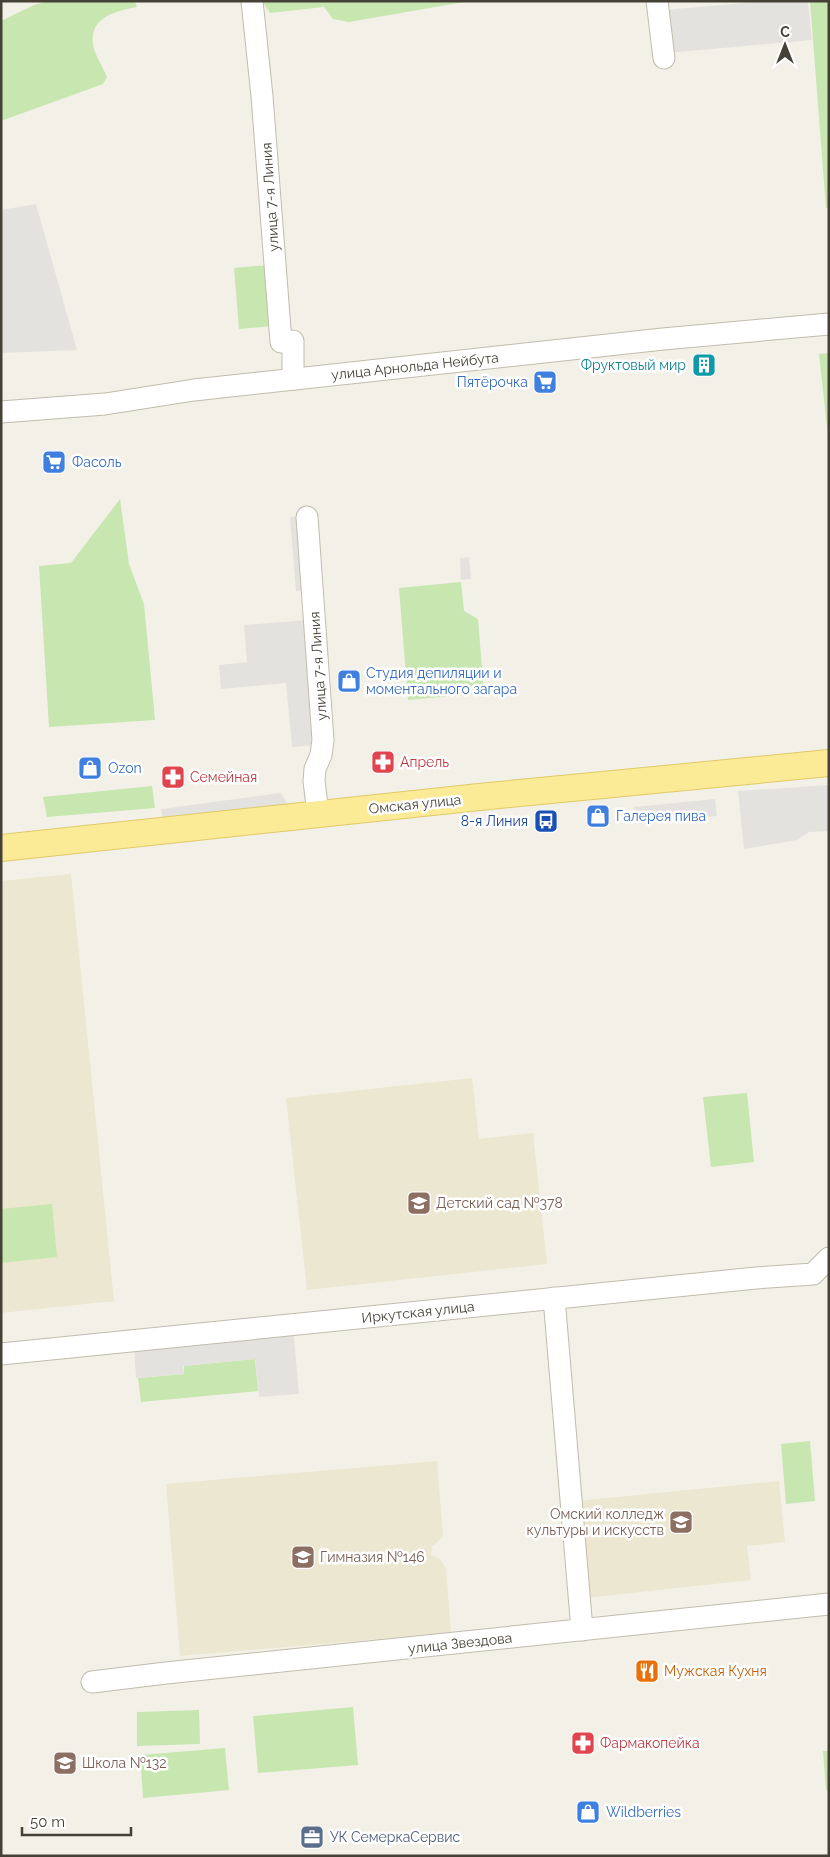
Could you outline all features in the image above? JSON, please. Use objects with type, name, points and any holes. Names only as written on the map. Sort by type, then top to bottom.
[{"type":"main road","name":"Омская улица","points":[[1,848],[829,763]]},
{"type":"street","name":"улица 7-я Линия","points":[[252,1],[262,96],[281,342],[293,341],[293,379]]},
{"type":"street","points":[[657,1],[664,58]]},
{"type":"street","name":"улица Арнольда Нейбута","points":[[1,412],[105,404],[194,390],[293,379],[663,339],[829,324]]},
{"type":"street","name":"улица 7-я Линия","points":[[306,517],[323,740],[314,780],[318,814]]},
{"type":"street","name":"Иркутская улица","points":[[1,1354],[746,1279],[813,1274],[829,1258]]},
{"type":"street","points":[[554,1298],[582,1630]]},
{"type":"street","name":"улица Звездова","points":[[92,1682],[829,1604]]},
{"type":"shaded area","points":[[766,1],[808,1],[812,40],[668,53],[664,10]]},
{"type":"shaded area","points":[[36,204],[77,350],[1,353],[1,210]]},
{"type":"shaded area","points":[[304,516],[310,590],[296,591],[290,517]]},
{"type":"shaded area","points":[[469,557],[471,579],[461,580],[460,558]]},
{"type":"shaded area","points":[[307,620],[317,745],[292,747],[286,683],[221,689],[219,665],[247,662],[244,625]]},
{"type":"shaded area","points":[[829,785],[829,831],[809,832],[797,840],[744,849],[738,791]]},
{"type":"shaded area","points":[[281,793],[289,807],[163,821],[161,809]]},
{"type":"shaded area","points":[[715,799],[717,816],[636,824],[634,807]]},
{"type":"shaded area","points":[[71,874],[114,1301],[1,1313],[1,881]]},
{"type":"shaded area","name":"Детский сад №378","points":[[472,1078],[479,1139],[533,1133],[547,1264],[307,1290],[286,1098]]},
{"type":"shaded area","points":[[293,1326],[299,1394],[259,1397],[255,1359],[183,1366],[184,1374],[136,1378],[134,1342]]},
{"type":"shaded area","name":"Гимназия №146","points":[[437,1461],[443,1535],[432,1546],[431,1555],[440,1559],[446,1568],[451,1633],[180,1656],[166,1484]]},
{"type":"shaded area","name":"Омский колледж культуры и искусств","points":[[779,1481],[785,1542],[747,1546],[751,1580],[585,1598],[576,1501]]},
{"type":"green space","points":[[48,1],[135,1],[137,7],[113,13],[95,28],[93,45],[107,77],[103,84],[1,121],[1,21],[34,5]]},
{"type":"green space","points":[[262,1],[470,1],[349,22],[333,19],[324,7],[270,13]]},
{"type":"green space","points":[[810,1],[829,1],[829,208],[826,208]]},
{"type":"green space","points":[[269,265],[273,326],[239,329],[234,268]]},
{"type":"green space","points":[[829,353],[829,445],[819,354]]},
{"type":"green space","points":[[120,499],[129,564],[144,604],[155,720],[49,727],[39,566],[71,563]]},
{"type":"green space","points":[[461,582],[464,611],[478,619],[484,693],[408,700],[399,588]]},
{"type":"green space","points":[[152,786],[155,808],[47,817],[43,797]]},
{"type":"green space","points":[[747,1093],[754,1162],[711,1167],[703,1097]]},
{"type":"green space","points":[[52,1204],[57,1257],[1,1263],[1,1209]]},
{"type":"green space","points":[[255,1359],[258,1391],[141,1402],[138,1378],[184,1374],[184,1366]]},
{"type":"green space","points":[[810,1441],[815,1501],[786,1504],[781,1444]]},
{"type":"green space","points":[[353,1707],[358,1765],[258,1773],[253,1716]]},
{"type":"green space","points":[[199,1710],[200,1744],[137,1746],[137,1712]]},
{"type":"green space","points":[[225,1748],[229,1790],[143,1798],[140,1755]]},
{"type":"green space","points":[[823,1751],[829,1751],[829,1790],[826,1790]]},
{"type":"place","name":"Фруктовый мир","points":[[704,365]]},
{"type":"place","name":"Пятёрочка","points":[[545,382]]},
{"type":"place","name":"Фасоль","points":[[54,462]]},
{"type":"place","name":"Студия депиляции и моментального загара","points":[[349,681]]},
{"type":"place","name":"Апрель","points":[[383,762]]},
{"type":"place","name":"Ozon","points":[[90,768]]},
{"type":"place","name":"Семейная","points":[[173,777]]},
{"type":"place","name":"Галерея пива","points":[[598,816]]},
{"type":"place","name":"8-я Линия","points":[[546,821]]},
{"type":"place","name":"Детский сад №378","points":[[419,1203]]},
{"type":"place","name":"Омский колледж культуры и искусств","points":[[681,1522]]},
{"type":"place","name":"Гимназия №146","points":[[303,1557]]},
{"type":"place","name":"Мужская Кухня","points":[[647,1671]]},
{"type":"place","name":"Фармакопейка","points":[[583,1743]]},
{"type":"place","name":"Школа №132","points":[[65,1763]]},
{"type":"place","name":"Wildberries","points":[[588,1812]]},
{"type":"place","name":"УК СемеркаСервис","points":[[312,1837]]}]
